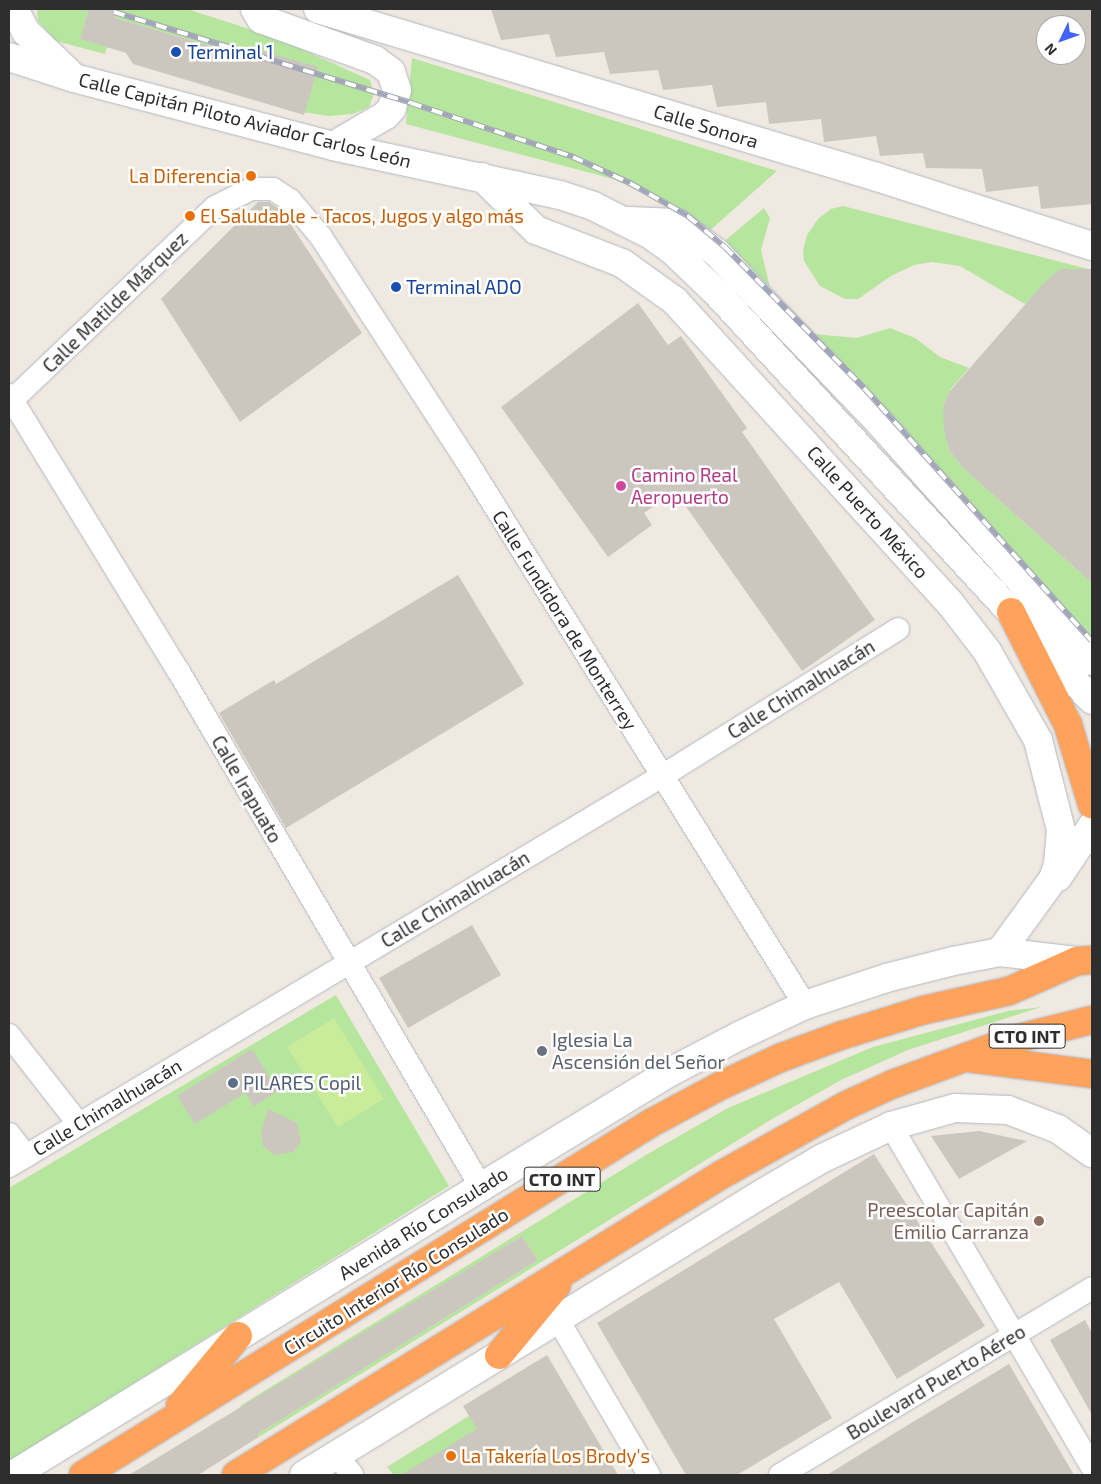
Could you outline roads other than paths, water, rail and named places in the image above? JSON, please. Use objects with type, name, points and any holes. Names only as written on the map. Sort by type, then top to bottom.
[{"type":"highway","points":[[1011,612],[1068,725],[1092,804]]},
{"type":"highway","name":"Circuito Interior Río Consulado","points":[[83,1475],[651,1123],[722,1085],[780,1058],[843,1035],[924,1010],[1009,991],[1085,960]]},
{"type":"highway","name":"CTO INT","points":[[236,1475],[573,1267],[797,1132],[886,1087],[963,1057],[1015,1040],[1092,1020]]},
{"type":"highway","points":[[963,1057],[1092,1074]]},
{"type":"highway","points":[[499,1355],[573,1267]]},
{"type":"highway","points":[[163,1426],[238,1336]]},
{"type":"street","points":[[14,9],[26,32],[74,78]]},
{"type":"street","points":[[255,9],[261,20],[375,60],[391,72],[397,90],[392,108],[386,115],[333,146]]},
{"type":"street","name":"Calle Sonora","points":[[318,9],[886,180],[1092,246]]},
{"type":"street","name":"Calle Capitán Piloto Aviador Carlos León","points":[[9,57],[74,78],[333,146],[560,195],[626,221]]},
{"type":"street","name":"Calle Puerto México","points":[[482,177],[536,230],[622,262],[675,301],[969,626],[1022,707],[1038,740],[1049,774],[1061,830],[1058,864],[1046,892],[1000,952]]},
{"type":"street","name":"Calle Matilde Márquez","points":[[10,400],[223,202],[251,189],[273,189],[299,208],[320,237]]},
{"type":"street","points":[[626,221],[672,250],[691,268],[1092,700]]},
{"type":"street","points":[[626,221],[676,223],[717,253],[879,422],[1092,661]]},
{"type":"street","name":"Calle Fundidora de Monterrey","points":[[320,237],[466,460],[805,1005]]},
{"type":"street","name":"Calle Irapuato","points":[[10,400],[179,672],[481,1187]]},
{"type":"street","name":"Calle Chimalhuacán","points":[[17,1161],[662,776],[898,628]]},
{"type":"street","points":[[1046,892],[1092,826]]},
{"type":"street","name":"Avenida Río Consulado","points":[[13,1475],[672,1071],[805,1005],[886,978],[1000,952],[1085,960]]},
{"type":"street","points":[[9,1035],[78,1123]]},
{"type":"street","points":[[304,1475],[344,1465],[499,1355],[557,1318],[823,1158],[891,1126],[955,1108],[1008,1110],[1058,1129],[1092,1153]]},
{"type":"street","points":[[891,1126],[1017,1335],[1092,1466]]},
{"type":"street","points":[[9,1134],[17,1161]]},
{"type":"street","name":"Boulevard Puerto Aéreo","points":[[780,1475],[1017,1335],[1092,1288]]},
{"type":"street","points":[[557,1318],[649,1475]]},
{"type":"railway","points":[[114,12],[411,103],[573,157],[630,183],[688,216],[725,247],[865,389],[1092,641]]},
{"type":"place","name":"Terminal 1","points":[[176,52]]},
{"type":"place","name":"La Diferencia","points":[[251,176]]},
{"type":"place","name":"El Saludable - Tacos, Jugos y algo más","points":[[190,216]]},
{"type":"place","name":"Terminal ADO","points":[[396,287]]},
{"type":"place","name":"Camino Real Aeropuerto","points":[[621,486]]},
{"type":"place","name":"Iglesia La Ascensión del Señor","points":[[542,1051]]},
{"type":"place","name":"PILARES Copil","points":[[233,1083]]},
{"type":"place","name":"Preescolar Capitán Emilio Carranza","points":[[1039,1221]]},
{"type":"place","name":"La Takería Los Brody's","points":[[451,1456]]}]
